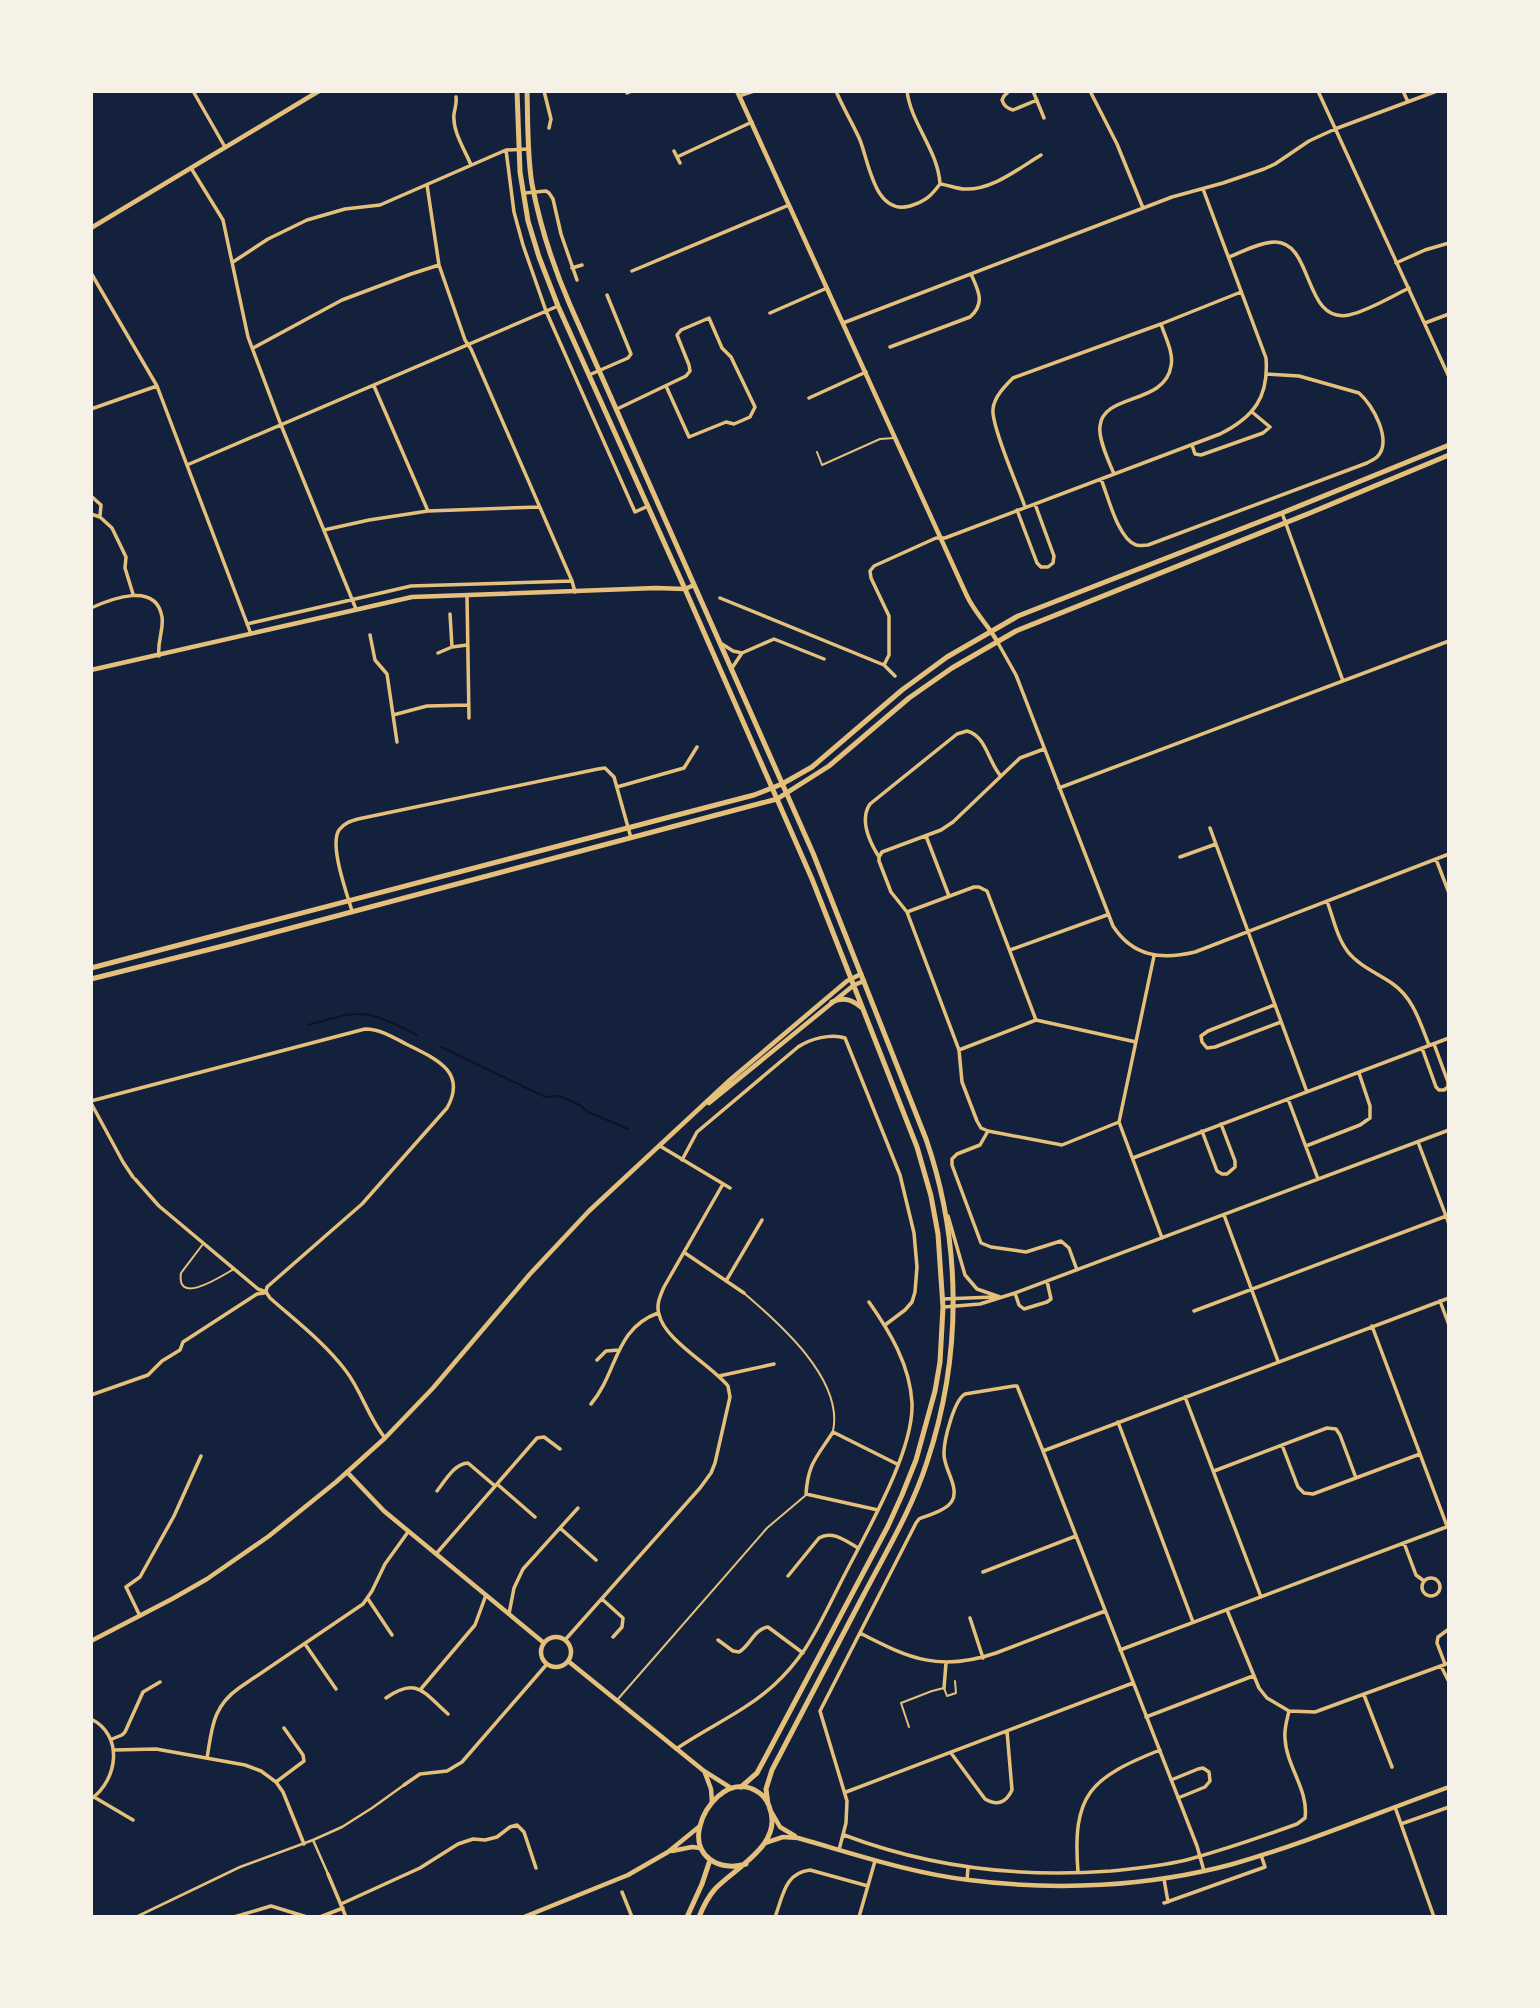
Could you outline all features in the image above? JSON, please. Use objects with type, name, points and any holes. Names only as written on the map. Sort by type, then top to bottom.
[{"type":"main road","points":[[517,91],[518,149],[523,194],[538,257],[813,879],[917,1147],[926,1176],[937,1234],[943,1299],[942,1340],[935,1391],[920,1445],[902,1495],[764,1760],[757,1773],[741,1787]]},
{"type":"main road","points":[[527,91],[534,192],[553,263],[813,853],[863,977],[932,1157],[950,1249],[954,1307],[946,1389],[938,1426],[920,1481],[904,1518],[772,1770],[766,1789],[771,1824],[764,1843],[746,1864],[713,1892],[699,1917]]},
{"type":"main road","points":[[91,968],[754,795],[782,784],[812,767],[902,690],[947,657],[1018,616],[1449,445]]},
{"type":"main road","points":[[91,979],[777,799],[838,759],[909,698],[952,668],[1022,628],[1449,455]]},
{"type":"main road","points":[[832,1002],[839,999],[849,1000],[861,1008],[867,1019]]},
{"type":"main road","points":[[746,1864],[729,1867],[710,1860],[702,1849],[700,1826],[712,1802],[732,1788],[752,1789],[768,1804]]},
{"type":"main road","points":[[687,1917],[710,1860]]},
{"type":"street","points":[[192,91],[225,147]]},
{"type":"street","points":[[91,228],[319,91]]},
{"type":"street","points":[[544,91],[551,119],[549,128]]},
{"type":"street","points":[[627,93],[632,91]]},
{"type":"street","points":[[754,91],[738,94],[974,611],[1006,653],[1108,914],[1113,926],[1124,939],[1132,947],[1154,956],[1179,956],[1449,854]]},
{"type":"street","points":[[836,91],[860,139],[880,197],[892,206],[905,207],[931,197],[940,184],[939,171],[913,114],[907,91]]},
{"type":"street","points":[[1009,91],[1002,100],[1009,109],[1013,110],[1037,100]]},
{"type":"street","points":[[1033,91],[1044,118]]},
{"type":"street","points":[[1090,91],[1117,144],[1143,208]]},
{"type":"street","points":[[1318,91],[1449,377]]},
{"type":"street","points":[[1403,91],[1408,102]]},
{"type":"street","points":[[843,323],[1172,197],[1275,164],[1309,141],[1335,129],[1437,91]]},
{"type":"street","points":[[456,97],[456,130],[471,165]]},
{"type":"street","points":[[677,157],[751,122]]},
{"type":"street","points":[[233,262],[268,239],[307,220],[345,209],[380,205],[506,150],[529,149]]},
{"type":"street","points":[[506,150],[514,212],[546,311],[635,512],[648,506]]},
{"type":"street","points":[[674,151],[680,163]]},
{"type":"street","points":[[940,184],[961,189],[981,187],[995,182],[1041,155]]},
{"type":"street","points":[[191,168],[223,220],[248,337],[356,610]]},
{"type":"street","points":[[427,185],[439,265],[465,340],[575,592]]},
{"type":"street","points":[[884,665],[888,655],[889,617],[871,578],[870,571],[874,566],[941,538],[1192,445],[1238,425],[1252,412],[1261,398],[1267,374],[1266,358],[1203,189]]},
{"type":"street","points":[[523,194],[545,191],[551,196],[577,280]]},
{"type":"street","points":[[632,271],[789,205]]},
{"type":"street","points":[[1228,257],[1270,242],[1284,244],[1295,252],[1322,306],[1335,314],[1350,315],[1409,288]]},
{"type":"street","points":[[1396,263],[1424,250],[1449,243]]},
{"type":"street","points":[[253,348],[342,300],[439,265]]},
{"type":"street","points":[[572,268],[582,265]]},
{"type":"street","points":[[91,274],[157,386],[251,634]]},
{"type":"street","points":[[890,348],[975,313],[980,305],[980,298],[971,274]]},
{"type":"street","points":[[770,313],[827,288]]},
{"type":"street","points":[[1026,507],[995,425],[993,409],[1001,390],[1013,378],[1241,292]]},
{"type":"street","points":[[589,375],[628,358],[631,354],[607,295]]},
{"type":"street","points":[[187,466],[558,306]]},
{"type":"street","points":[[1425,323],[1449,314]]},
{"type":"street","points":[[617,410],[686,376],[690,365],[677,335],[681,330],[709,318],[722,348],[731,356],[755,407],[750,417],[734,424],[726,422],[690,437],[666,386]]},
{"type":"street","points":[[1114,474],[1099,425],[1113,407],[1151,392],[1160,387],[1168,377],[1172,365],[1161,324]]},
{"type":"street","points":[[809,398],[866,372]]},
{"type":"street","points":[[1101,479],[1126,539],[1136,545],[1148,545],[1377,457],[1383,446],[1383,434],[1373,409],[1359,393],[1299,376],[1267,374]]},
{"type":"street","points":[[91,408],[157,386]]},
{"type":"street","points":[[374,386],[428,511]]},
{"type":"street","points":[[1192,445],[1195,454],[1202,455],[1264,433],[1270,427],[1252,412]]},
{"type":"street","points":[[91,496],[101,505],[100,517]]},
{"type":"street","points":[[1017,510],[1037,563],[1041,567],[1048,567],[1053,563],[1054,556],[1035,504]]},
{"type":"street","points":[[324,530],[428,511],[539,507]]},
{"type":"street","points":[[1282,513],[1343,681]]},
{"type":"street","points":[[91,514],[100,517],[112,528],[126,557],[125,568],[133,594]]},
{"type":"street","points":[[247,624],[411,586],[572,581]]},
{"type":"street","points":[[91,670],[412,597],[685,589],[694,585]]},
{"type":"street","points":[[91,608],[113,598],[133,594],[155,603],[162,615],[157,643],[159,656]]},
{"type":"street","points":[[467,596],[469,718]]},
{"type":"street","points":[[720,598],[884,665],[895,676]]},
{"type":"street","points":[[450,614],[452,647]]},
{"type":"street","points":[[369,635],[375,660],[387,674],[397,741]]},
{"type":"street","points":[[732,669],[742,653],[774,639],[824,659]]},
{"type":"street","points":[[1059,788],[1449,640]]},
{"type":"street","points":[[721,644],[742,653]]},
{"type":"street","points":[[438,653],[467,645]]},
{"type":"street","points":[[393,715],[427,706],[469,705]]},
{"type":"street","points":[[1000,775],[976,735],[967,731],[957,734],[870,804],[864,818],[865,826],[891,892],[907,912],[959,1050],[962,1082],[981,1128],[1062,1145],[1119,1122]]},
{"type":"street","points":[[617,787],[684,768],[697,747]]},
{"type":"street","points":[[879,857],[882,852],[941,830],[953,822],[1020,758],[1044,749]]},
{"type":"street","points":[[352,911],[335,838],[347,822],[358,818],[605,768],[611,772],[617,787],[631,838]]},
{"type":"street","points":[[1210,828],[1307,1092]]},
{"type":"street","points":[[926,836],[949,897]]},
{"type":"street","points":[[1180,857],[1216,844]]},
{"type":"street","points":[[1436,859],[1449,893]]},
{"type":"street","points":[[907,912],[974,887],[987,891],[1036,1020]]},
{"type":"street","points":[[1326,901],[1349,953],[1406,996],[1415,1008],[1429,1046]]},
{"type":"street","points":[[1010,950],[1108,914]]},
{"type":"street","points":[[1154,956],[1119,1122],[1162,1238]]},
{"type":"street","points":[[91,1641],[173,1599],[233,1562],[296,1515],[347,1472],[385,1438],[433,1388],[589,1210],[731,1079],[852,981],[863,977]]},
{"type":"street","points":[[684,1123],[753,1069],[832,1002],[852,981]]},
{"type":"street","points":[[1274,1005],[1208,1031],[1201,1036],[1202,1042],[1207,1048],[1215,1047],[1281,1022]]},
{"type":"street","points":[[959,1050],[1036,1020],[1136,1042]]},
{"type":"street","points":[[266,1292],[267,1287],[362,1203],[447,1108],[453,1088],[449,1073],[442,1063],[380,1031],[365,1029],[91,1102],[122,1162],[134,1178],[159,1206],[258,1289],[266,1292],[335,1356],[348,1373],[375,1425],[385,1438]]},
{"type":"street","points":[[682,1160],[697,1132],[798,1047],[805,1042],[841,1036],[848,1042],[900,1175],[914,1233],[917,1267],[912,1302],[886,1325]]},
{"type":"street","points":[[1133,1158],[1449,1038]]},
{"type":"street","points":[[1422,1048],[1436,1087],[1444,1090],[1448,1087],[1448,1082],[1434,1044]]},
{"type":"street","points":[[1306,1146],[1360,1125],[1370,1118],[1370,1106],[1359,1073]]},
{"type":"street","points":[[1288,1099],[1318,1179]]},
{"type":"street","points":[[1202,1131],[1217,1171],[1227,1174],[1235,1167],[1221,1124]]},
{"type":"street","points":[[943,1307],[980,1304],[1015,1293],[1449,1130]]},
{"type":"street","points":[[988,1131],[980,1145],[957,1154],[952,1159],[952,1166],[981,1243],[984,1246],[1026,1252],[1061,1241],[1069,1248],[1077,1270]]},
{"type":"street","points":[[1418,1142],[1449,1224]]},
{"type":"street","points":[[659,1145],[730,1188]]},
{"type":"street","points":[[565,1640],[711,1473],[718,1454],[730,1391],[728,1386],[671,1335],[658,1313],[664,1287],[723,1184]]},
{"type":"street","points":[[944,1208],[965,1275],[977,1289],[1000,1297]]},
{"type":"street","points":[[1224,1215],[1279,1362]]},
{"type":"street","points":[[1194,1311],[1448,1216]]},
{"type":"street","points":[[726,1281],[762,1220]]},
{"type":"street","points":[[684,1253],[744,1293]]},
{"type":"street","points":[[1015,1293],[1021,1308],[1037,1306],[1051,1298],[1047,1281]]},
{"type":"street","points":[[91,1395],[148,1375],[162,1361],[180,1350],[183,1342],[257,1294],[266,1292]]},
{"type":"street","points":[[943,1299],[1000,1297]]},
{"type":"street","points":[[1043,1451],[1449,1298]]},
{"type":"street","points":[[1440,1301],[1449,1325]]},
{"type":"street","points":[[676,1749],[757,1699],[774,1685],[803,1653],[878,1510],[908,1434],[912,1405],[904,1366],[886,1325],[869,1302]]},
{"type":"street","points":[[591,1404],[603,1388],[619,1350],[636,1324],[658,1313]]},
{"type":"street","points":[[1120,1650],[1448,1526],[1372,1326]]},
{"type":"street","points":[[597,1360],[606,1351],[619,1350]]},
{"type":"street","points":[[719,1376],[774,1364]]},
{"type":"street","points":[[839,1850],[844,1835],[846,1792],[820,1711],[916,1523],[948,1505],[953,1499],[944,1452],[959,1397],[1017,1387],[1160,1750],[1204,1871]]},
{"type":"street","points":[[1185,1397],[1261,1597]]},
{"type":"street","points":[[1118,1422],[1193,1622]]},
{"type":"street","points":[[1214,1471],[1327,1428],[1336,1429],[1340,1435],[1356,1478]]},
{"type":"street","points":[[878,1510],[807,1494],[812,1464],[833,1432],[897,1464]]},
{"type":"street","points":[[436,1554],[537,1438],[544,1437],[560,1449]]},
{"type":"street","points":[[1282,1444],[1298,1487],[1304,1493],[1313,1494],[1420,1454]]},
{"type":"street","points":[[140,1616],[125,1587],[137,1580],[151,1558],[201,1457]]},
{"type":"street","points":[[437,1491],[458,1466],[468,1463],[535,1517]]},
{"type":"street","points":[[347,1472],[408,1532],[544,1643]]},
{"type":"street","points":[[509,1614],[514,1588],[523,1569],[578,1508]]},
{"type":"street","points":[[560,1528],[596,1560]]},
{"type":"street","points":[[207,1758],[216,1715],[224,1700],[368,1599],[385,1564],[408,1532]]},
{"type":"street","points":[[788,1576],[823,1535],[832,1535],[858,1548]]},
{"type":"street","points":[[983,1572],[1076,1536]]},
{"type":"street","points":[[1404,1543],[1416,1575],[1424,1581]]},
{"type":"street","points":[[1430,1578],[1436,1580],[1439,1584],[1437,1593],[1429,1596],[1424,1592],[1424,1581],[1430,1578]]},
{"type":"street","points":[[420,1690],[475,1625],[486,1595]]},
{"type":"street","points":[[368,1599],[393,1635]]},
{"type":"street","points":[[602,1599],[623,1618],[622,1627],[613,1637]]},
{"type":"street","points":[[1227,1609],[1253,1676],[1268,1698],[1289,1711],[1315,1712],[1445,1664]]},
{"type":"street","points":[[860,1632],[897,1652],[946,1663],[983,1658],[1105,1611]]},
{"type":"street","points":[[970,1618],[983,1658]]},
{"type":"street","points":[[718,1640],[733,1651],[739,1652],[746,1648],[760,1629],[768,1627],[803,1653]]},
{"type":"street","points":[[1449,1629],[1438,1637],[1437,1643],[1449,1682]]},
{"type":"street","points":[[554,1637],[565,1640],[571,1650],[568,1661],[555,1667],[547,1664],[541,1654],[544,1643],[554,1637]]},
{"type":"street","points":[[305,1644],[335,1689]]},
{"type":"street","points":[[568,1661],[704,1771],[732,1788]]},
{"type":"street","points":[[944,1688],[946,1663]]},
{"type":"street","points":[[136,1917],[240,1867],[342,1827],[420,1774],[447,1771],[462,1762],[547,1664]]},
{"type":"street","points":[[1146,1717],[1253,1676]]},
{"type":"street","points":[[112,1739],[125,1732],[143,1692],[160,1682]]},
{"type":"street","points":[[846,1792],[1133,1683]]},
{"type":"street","points":[[386,1698],[403,1687],[411,1686],[420,1690],[448,1714]]},
{"type":"street","points":[[1364,1695],[1392,1767]]},
{"type":"street","points":[[844,1835],[904,1856],[968,1867],[1027,1873],[1133,1869],[1200,1856],[1290,1827],[1305,1818],[1307,1806],[1284,1739],[1289,1711]]},
{"type":"street","points":[[92,1721],[105,1729],[112,1739],[114,1750],[111,1773],[102,1790],[93,1798],[133,1820]]},
{"type":"street","points":[[276,1782],[303,1763],[304,1759],[284,1728]]},
{"type":"street","points":[[951,1753],[985,1799],[992,1803],[1002,1803],[1009,1798],[1012,1790],[1007,1731]]},
{"type":"street","points":[[114,1750],[156,1749],[253,1768],[276,1782],[283,1792],[304,1844]]},
{"type":"street","points":[[1078,1872],[1077,1830],[1081,1809],[1092,1789],[1111,1772],[1160,1750]]},
{"type":"street","points":[[1171,1780],[1198,1769],[1206,1769],[1209,1772],[1210,1781],[1205,1787],[1178,1798]]},
{"type":"street","points":[[704,1771],[710,1784],[712,1802]]},
{"type":"street","points":[[771,1813],[783,1829],[799,1838],[875,1861],[967,1880],[1027,1886],[1113,1884],[1164,1879],[1261,1855],[1449,1787]]},
{"type":"street","points":[[1395,1807],[1434,1917]]},
{"type":"street","points":[[1401,1825],[1449,1807]]},
{"type":"street","points":[[320,1917],[420,1868],[458,1844],[497,1836],[513,1825],[517,1825],[524,1832],[536,1868]]},
{"type":"street","points":[[524,1917],[616,1881],[668,1852],[700,1826]]},
{"type":"street","points":[[764,1843],[783,1837],[799,1838]]},
{"type":"street","points":[[313,1840],[346,1917]]},
{"type":"street","points":[[668,1852],[692,1847],[702,1849]]},
{"type":"street","points":[[1164,1879],[1166,1903],[1265,1867],[1261,1855]]},
{"type":"street","points":[[859,1917],[875,1861]]},
{"type":"street","points":[[967,1880],[968,1867]]},
{"type":"street","points":[[775,1917],[786,1885],[802,1871],[810,1870],[867,1886]]},
{"type":"street","points":[[622,1892],[632,1917]]},
{"type":"street","points":[[234,1917],[271,1906],[307,1917]]},
{"type":"lane","points":[[817,452],[822,465],[880,439],[895,438]]},
{"type":"lane","points":[[203,1243],[181,1273],[180,1279],[184,1286],[188,1289],[198,1288],[234,1269]]},
{"type":"lane","points":[[744,1293],[790,1336],[817,1370],[831,1400],[833,1432]]},
{"type":"lane","points":[[617,1701],[767,1528],[807,1494]]},
{"type":"lane","points":[[909,1727],[901,1703],[932,1690],[944,1688],[947,1696],[956,1693],[955,1681]]},
{"type":"waterway","points":[[308,1025],[341,1016],[364,1014],[386,1020],[417,1035]]},
{"type":"waterway","points":[[441,1047],[539,1094],[546,1097],[560,1096],[588,1112],[628,1129]]}]
